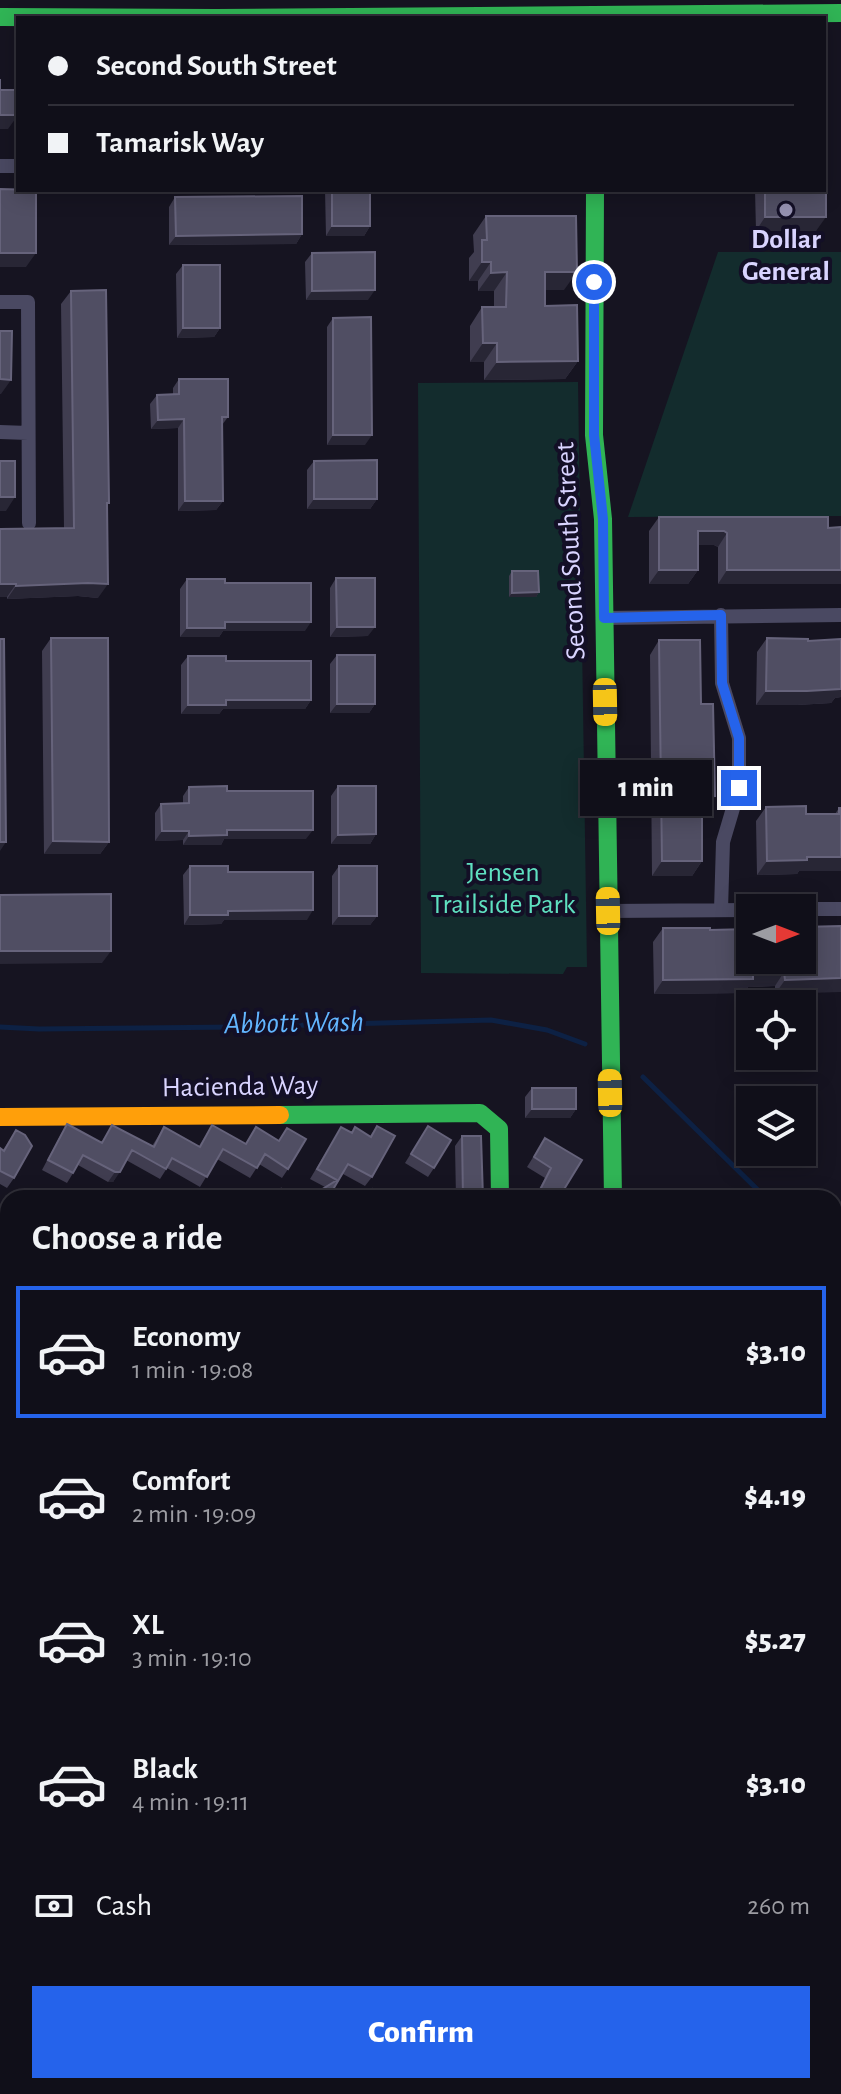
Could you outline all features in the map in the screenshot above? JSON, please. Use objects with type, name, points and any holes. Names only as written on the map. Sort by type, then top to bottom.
[{"type":"street","points":[[660,16],[841,13]]},
{"type":"street","name":"Second South Street","points":[[595,192],[594,435],[603,519],[613,1190]]},
{"type":"street","points":[[0,302],[28,302],[29,523]]},
{"type":"street","points":[[0,432],[28,433]]},
{"type":"street","points":[[721,615],[722,683],[739,738],[739,788],[723,842],[721,910]]},
{"type":"street","points":[[604,618],[841,615]]},
{"type":"street","points":[[816,909],[841,909]]},
{"type":"street","points":[[608,911],[736,910]]},
{"type":"street","name":"Hacienda Way","points":[[0,1117],[480,1113],[499,1129],[500,1190]]},
{"type":"green space","points":[[718,252],[841,252],[841,516],[628,517]]},
{"type":"green space","name":"Jensen Trailside Park","points":[[578,382],[587,967],[567,967],[563,974],[421,973],[418,383]]},
{"type":"building","points":[[0,90],[16,90],[16,115],[0,115]]},
{"type":"building","points":[[0,189],[36,192],[36,253],[0,253]]},
{"type":"building","points":[[332,192],[370,192],[370,226],[332,226]]},
{"type":"building","points":[[765,192],[826,192],[826,217],[765,217]]},
{"type":"building","points":[[302,196],[302,234],[176,236],[175,197]]},
{"type":"building","points":[[486,216],[576,216],[577,272],[545,272],[545,306],[577,305],[578,361],[497,362],[497,343],[483,343],[482,307],[506,307],[507,272],[491,273],[491,262],[482,262],[482,240],[487,240]]},
{"type":"building","points":[[375,252],[375,290],[312,291],[312,253]]},
{"type":"building","points":[[183,265],[220,265],[220,328],[183,328]]},
{"type":"building","points":[[106,290],[108,584],[0,584],[0,529],[74,528],[71,291]]},
{"type":"building","points":[[371,317],[372,435],[333,435],[333,318]]},
{"type":"building","points":[[0,331],[12,331],[11,380],[0,379]]},
{"type":"building","points":[[179,379],[228,379],[228,417],[222,417],[223,501],[185,501],[184,419],[158,420],[157,395],[179,394]]},
{"type":"building","points":[[377,460],[377,499],[314,499],[314,461]]},
{"type":"building","points":[[0,461],[15,461],[15,497],[0,497]]},
{"type":"building","points":[[659,517],[828,517],[828,528],[841,527],[841,570],[727,570],[727,533],[698,531],[698,570],[659,570]]},
{"type":"building","points":[[512,571],[538,571],[539,592],[512,593]]},
{"type":"building","points":[[336,578],[375,578],[375,627],[337,627]]},
{"type":"building","points":[[187,579],[225,579],[225,583],[311,583],[311,622],[225,622],[225,628],[187,628]]},
{"type":"building","points":[[51,638],[108,638],[109,842],[53,841]]},
{"type":"building","points":[[767,638],[808,641],[841,639],[841,689],[766,691]]},
{"type":"building","points":[[0,639],[4,639],[6,842],[0,842]]},
{"type":"building","points":[[659,640],[700,640],[701,704],[713,704],[715,796],[702,797],[702,861],[662,861]]},
{"type":"building","points":[[337,655],[375,655],[375,704],[337,704]]},
{"type":"building","points":[[188,656],[226,656],[226,661],[311,661],[311,700],[226,700],[226,705],[188,705]]},
{"type":"building","points":[[227,786],[227,791],[313,791],[313,830],[227,830],[227,835],[189,836],[189,831],[162,831],[161,804],[189,803],[189,787]]},
{"type":"building","points":[[338,786],[376,786],[376,834],[338,835]]},
{"type":"building","points":[[806,806],[806,814],[839,814],[841,808],[841,857],[767,861],[766,807]]},
{"type":"building","points":[[190,866],[228,866],[228,872],[313,872],[313,910],[228,911],[228,915],[190,915]]},
{"type":"building","points":[[339,866],[377,866],[377,916],[339,916]]},
{"type":"building","points":[[111,894],[111,951],[0,951],[0,895]]},
{"type":"building","points":[[841,926],[841,978],[785,980],[784,974],[816,974],[816,927]]},
{"type":"building","points":[[663,928],[736,929],[736,974],[753,974],[753,979],[663,980]]},
{"type":"building","points":[[532,1088],[576,1088],[576,1109],[532,1109]]},
{"type":"building","points":[[67,1124],[102,1143],[112,1125],[154,1147],[164,1127],[200,1147],[212,1125],[246,1144],[256,1127],[279,1141],[287,1128],[306,1139],[288,1169],[265,1154],[257,1168],[223,1149],[207,1177],[172,1158],[166,1169],[132,1150],[120,1172],[83,1155],[73,1173],[48,1160]]},
{"type":"building","points":[[377,1126],[395,1136],[372,1177],[348,1164],[333,1190],[321,1190],[337,1180],[317,1169],[341,1127],[352,1133],[355,1127],[371,1137]]},
{"type":"building","points":[[428,1126],[451,1140],[434,1168],[411,1154]]},
{"type":"building","points":[[16,1130],[25,1135],[32,1146],[14,1178],[0,1171],[0,1148],[4,1151]]},
{"type":"building","points":[[462,1136],[481,1136],[483,1190],[463,1190]]},
{"type":"building","points":[[545,1138],[582,1160],[564,1190],[540,1190],[551,1168],[534,1157]]},
{"type":"waterway","name":"Abbott Wash","points":[[0,1027],[237,1027],[491,1020],[547,1030],[585,1044]]},
{"type":"waterway","name":"Abbott Wash","points":[[643,1077],[758,1190]]},
{"type":"traffic: fast","points":[[466,16],[841,13]]},
{"type":"traffic: fast","points":[[0,17],[16,17]]},
{"type":"traffic: fast","points":[[595,192],[594,435],[603,519],[613,1190]]},
{"type":"traffic: fast","points":[[280,1115],[480,1113],[499,1129],[500,1190]]},
{"type":"traffic: slow","points":[[0,1117],[280,1115]]},
{"type":"place","name":"Dollar General","points":[[786,210]]},
{"type":"route","points":[[594,282],[594,435],[603,519],[604,618],[721,615],[722,683],[739,738],[739,788]]}]
